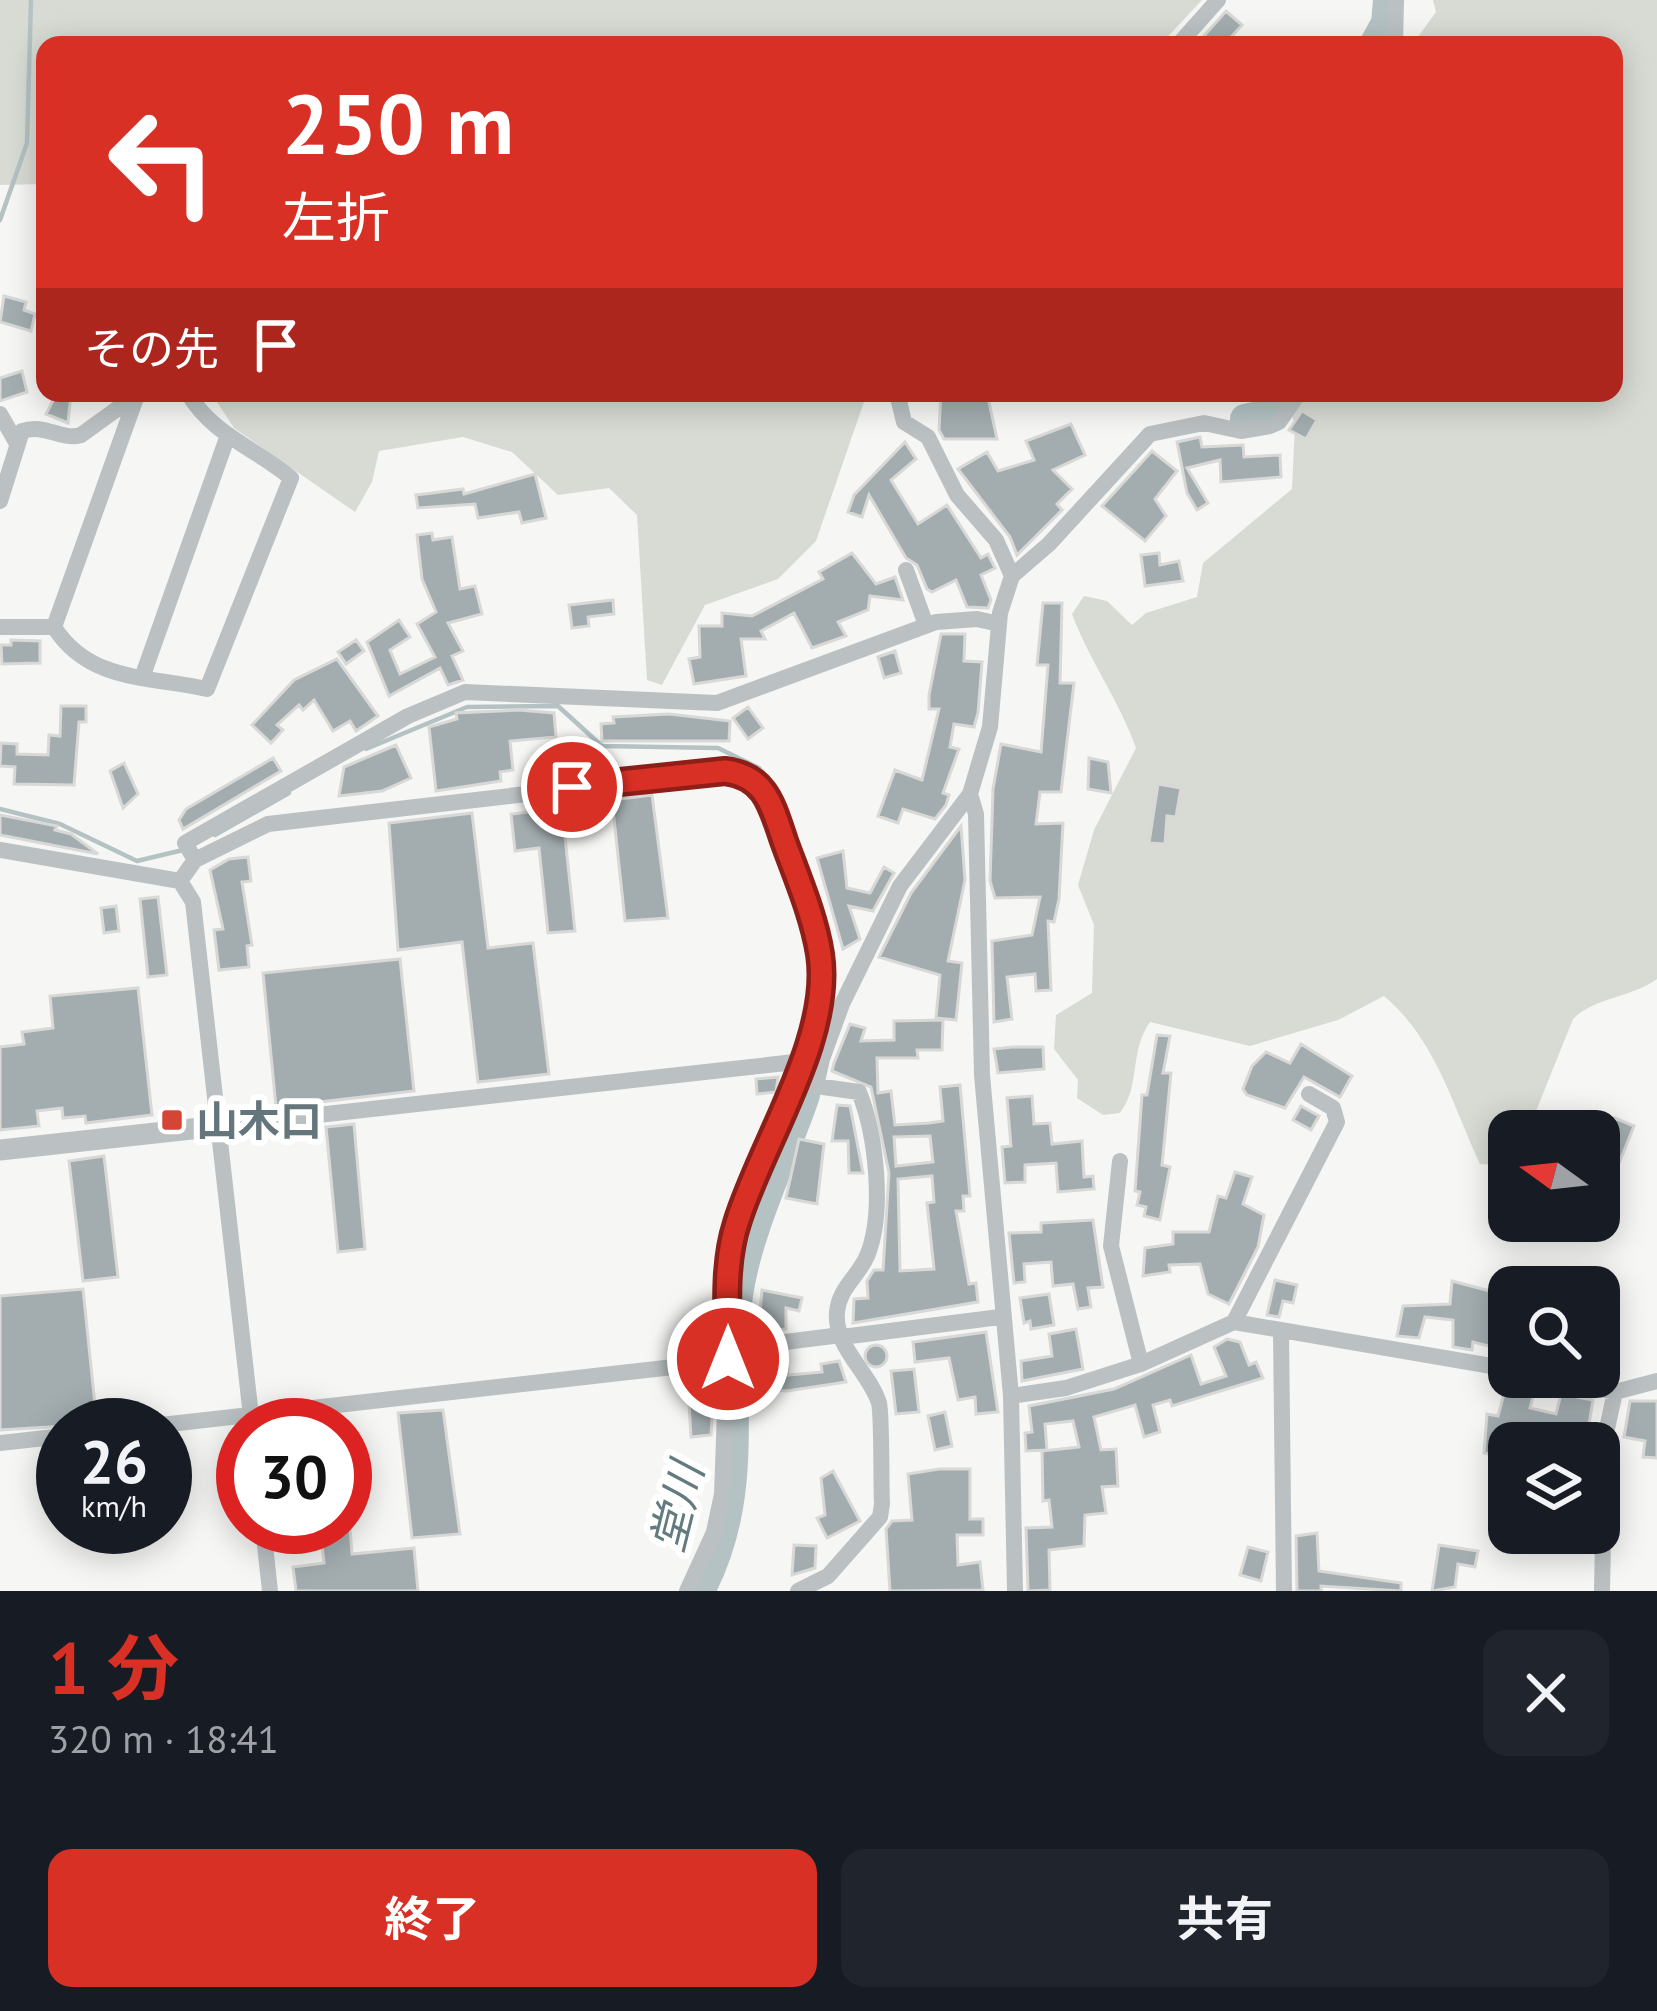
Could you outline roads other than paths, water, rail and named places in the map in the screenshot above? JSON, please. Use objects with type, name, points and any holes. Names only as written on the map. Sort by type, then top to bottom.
[{"type":"street","points":[[1186,36],[1218,0]]},
{"type":"street","points":[[1395,36],[1396,0]]},
{"type":"street","points":[[0,501],[10,450],[22,430],[34,427],[71,437],[81,435],[127,402]]},
{"type":"street","points":[[54,627],[135,402]]},
{"type":"street","points":[[54,627],[70,652],[96,669],[207,689],[291,478],[260,452],[227,438],[196,402]]},
{"type":"street","points":[[899,402],[904,422],[928,437],[957,495],[996,540],[1012,577]]},
{"type":"street","points":[[687,1591],[714,1532],[722,1494],[734,1359],[728,1288],[736,1223],[900,886],[970,794],[990,727],[999,625],[1012,577],[1049,544],[1150,434],[1204,423],[1240,430],[1270,426],[1279,422],[1293,402]]},
{"type":"street","points":[[0,414],[10,450]]},
{"type":"street","points":[[143,675],[227,438]]},
{"type":"street","points":[[906,570],[926,626]]},
{"type":"street","points":[[195,860],[185,842],[237,818],[349,747],[465,692],[717,703],[926,626],[977,619],[999,625]]},
{"type":"street","points":[[0,627],[54,627]]},
{"type":"street","points":[[180,881],[195,860],[268,824],[725,771],[748,774],[763,787],[820,953],[812,1060],[816,1086],[859,1092],[872,1168],[870,1244],[843,1289],[837,1310],[842,1336],[879,1403],[882,1511],[827,1576],[797,1591]]},
{"type":"street","points":[[970,794],[976,814],[975,944],[1000,1317],[1011,1396],[1015,1591]]},
{"type":"street","points":[[0,850],[180,881],[193,902],[250,1398]]},
{"type":"street","points":[[0,1150],[812,1060]]},
{"type":"street","points":[[1234,1322],[1337,1122],[1333,1108],[1309,1094]]},
{"type":"street","points":[[1120,1161],[1111,1246],[1141,1364]]},
{"type":"street","points":[[372,1405],[734,1359],[761,1345],[1000,1317]]},
{"type":"street","points":[[1011,1396],[1066,1388],[1141,1364],[1234,1322],[1488,1367]]},
{"type":"street","points":[[1282,1333],[1284,1591]]},
{"type":"street","points":[[1620,1391],[1657,1381]]},
{"type":"street","points":[[1602,1591],[1605,1438],[1614,1398]]},
{"type":"street","points":[[0,1443],[36,1439]]},
{"type":"street","points":[[266,1554],[270,1591]]},
{"type":"waterway","points":[[0,220],[27,143],[31,0]]},
{"type":"waterway","name":"堂川","points":[[1379,36],[1386,23],[1388,0]]},
{"type":"waterway","name":"堂川","points":[[1245,419],[1264,415],[1276,402]]},
{"type":"waterway","points":[[366,749],[467,707],[558,706],[602,746],[718,748],[759,768],[775,787],[831,954],[831,995],[815,1055]]},
{"type":"waterway","points":[[215,835],[289,793]]},
{"type":"waterway","points":[[0,809],[60,824],[137,861],[183,850]]},
{"type":"waterway","points":[[805,1095],[809,1078]]},
{"type":"waterway","name":"堂川","points":[[700,1591],[716,1553],[732,1480],[735,1334],[743,1270],[805,1095]]},
{"type":"place","name":"山木口","points":[[172,1120]]}]
